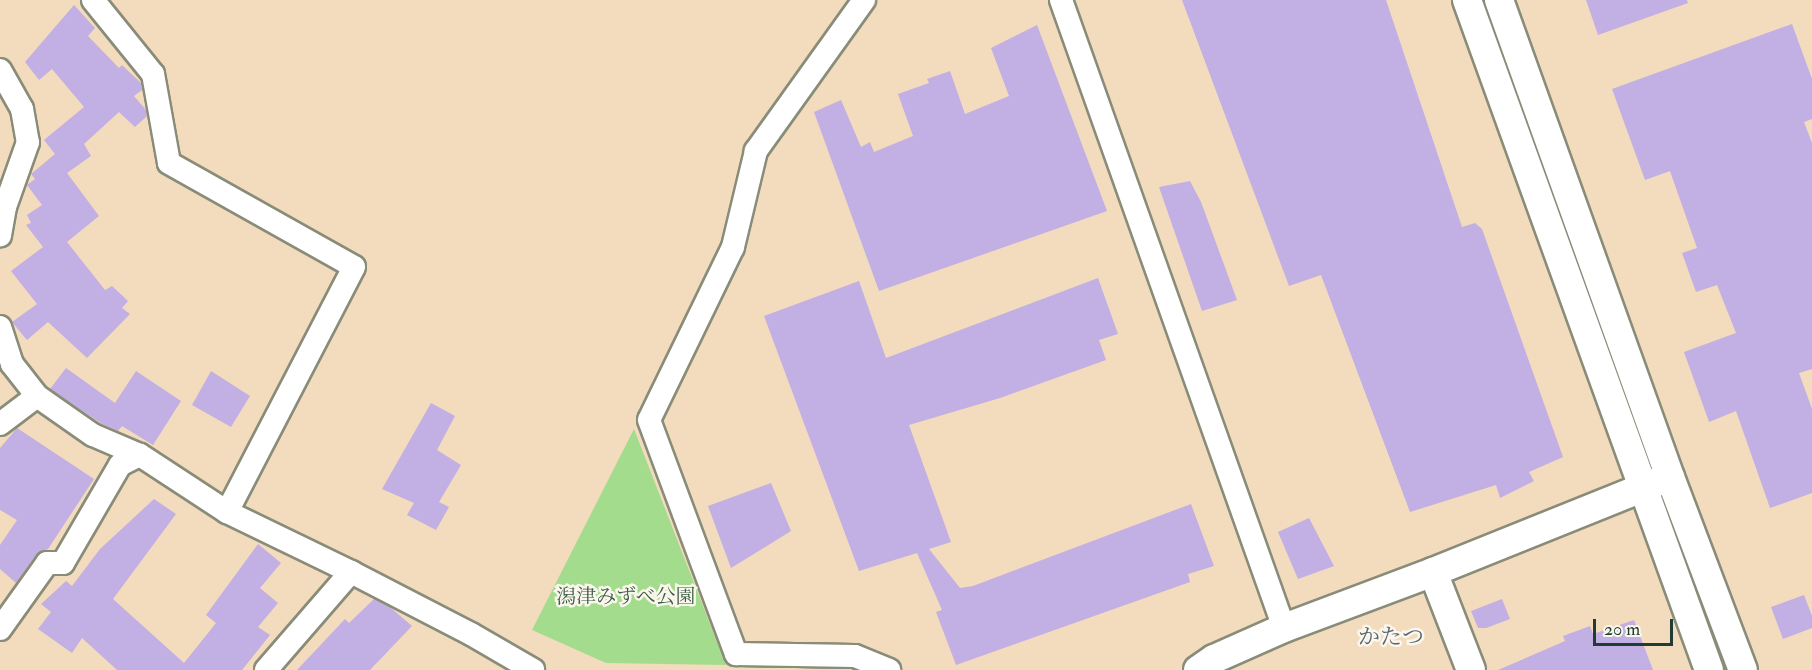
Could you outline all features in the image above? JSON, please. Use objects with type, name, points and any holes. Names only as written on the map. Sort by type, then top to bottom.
[{"type":"street","points":[[93,0],[153,74],[169,164],[354,267],[227,513]]},
{"type":"street","points":[[864,0],[756,151],[733,246],[649,420],[736,654],[855,656],[889,670]]},
{"type":"street","points":[[1061,0],[1284,628]]},
{"type":"street","points":[[1467,0],[1709,670]]},
{"type":"street","points":[[1499,0],[1670,477],[1743,670]]},
{"type":"street","points":[[0,70],[22,109],[28,142],[5,207],[0,236]]},
{"type":"street","points":[[0,327],[12,364],[37,396],[93,435],[140,455],[227,513],[351,572],[471,634],[533,670]]},
{"type":"street","points":[[0,424],[37,396]]},
{"type":"street","points":[[0,629],[47,563],[63,563],[120,465],[140,455]]},
{"type":"street","points":[[1198,670],[1214,659],[1284,628],[1433,572],[1670,477]]},
{"type":"street","points":[[266,670],[351,572]]},
{"type":"street","points":[[1433,572],[1471,670]]},
{"type":"green space","name":"潟津みずべ公園","points":[[634,429],[726,665],[606,663],[532,630]]},
{"type":"building","points":[[1182,0],[1386,0],[1462,227],[1475,223],[1482,229],[1563,457],[1529,472],[1534,481],[1500,498],[1496,485],[1410,512],[1321,275],[1289,286]]},
{"type":"building","points":[[1586,0],[1687,0],[1688,3],[1598,35]]},
{"type":"building","points":[[74,5],[95,28],[88,36],[119,68],[122,65],[141,83],[142,90],[134,96],[146,110],[147,116],[135,127],[119,112],[84,144],[91,156],[67,173],[99,216],[67,242],[105,290],[112,286],[128,301],[122,308],[130,314],[87,358],[48,322],[27,340],[12,322],[37,304],[11,271],[43,247],[26,225],[31,223],[27,215],[42,205],[27,185],[35,179],[31,174],[55,154],[44,140],[84,107],[52,69],[39,80],[25,62]]},
{"type":"building","points":[[1792,24],[1812,79],[1812,119],[1804,122],[1812,143],[1812,369],[1799,373],[1812,409],[1812,493],[1770,508],[1736,411],[1709,422],[1684,352],[1736,333],[1717,285],[1696,292],[1682,253],[1697,248],[1670,171],[1645,180],[1612,89]]},
{"type":"building","points":[[1037,25],[1107,211],[879,291],[814,112],[841,100],[861,147],[870,142],[874,152],[913,136],[898,94],[929,83],[927,79],[950,71],[965,114],[1009,96],[991,48]]},
{"type":"building","points":[[1190,181],[1201,202],[1237,300],[1202,311],[1159,187]]},
{"type":"building","points":[[1098,278],[1118,334],[1099,340],[1106,360],[1000,398],[909,425],[951,542],[929,549],[960,588],[973,586],[1191,504],[1214,566],[1188,574],[1190,582],[956,665],[936,612],[942,610],[917,553],[859,571],[764,316],[859,281],[886,358]]},
{"type":"building","points":[[66,368],[115,403],[136,371],[181,401],[153,445],[122,426],[118,431],[102,424],[50,389]]},
{"type":"building","points":[[211,371],[250,396],[231,427],[192,405]]},
{"type":"building","points":[[431,403],[455,416],[437,450],[461,465],[439,502],[449,507],[436,530],[407,515],[414,503],[382,489]]},
{"type":"building","points":[[17,428],[94,479],[48,549],[36,555],[16,583],[0,569],[0,545],[17,520],[0,510],[0,448]]},
{"type":"building","points":[[771,483],[791,531],[731,568],[708,506]]},
{"type":"building","points":[[154,499],[176,514],[113,599],[184,663],[216,623],[206,615],[258,544],[281,563],[260,588],[278,603],[258,627],[270,635],[242,670],[117,670],[82,638],[72,653],[38,629],[51,612],[41,604],[66,581],[72,586],[100,549]]},
{"type":"building","points":[[1309,518],[1334,566],[1298,579],[1278,532]]},
{"type":"building","points":[[1804,595],[1812,616],[1812,628],[1783,639],[1771,607]]},
{"type":"building","points":[[374,599],[391,608],[412,626],[370,670],[297,670],[345,619],[349,623]]},
{"type":"building","points":[[1502,599],[1510,619],[1486,628],[1478,628],[1471,611]]},
{"type":"building","points":[[1634,620],[1653,670],[1498,670],[1565,641],[1563,636],[1590,626],[1593,634]]},
{"type":"district","name":"かたつ","points":[[1391,638]]}]
